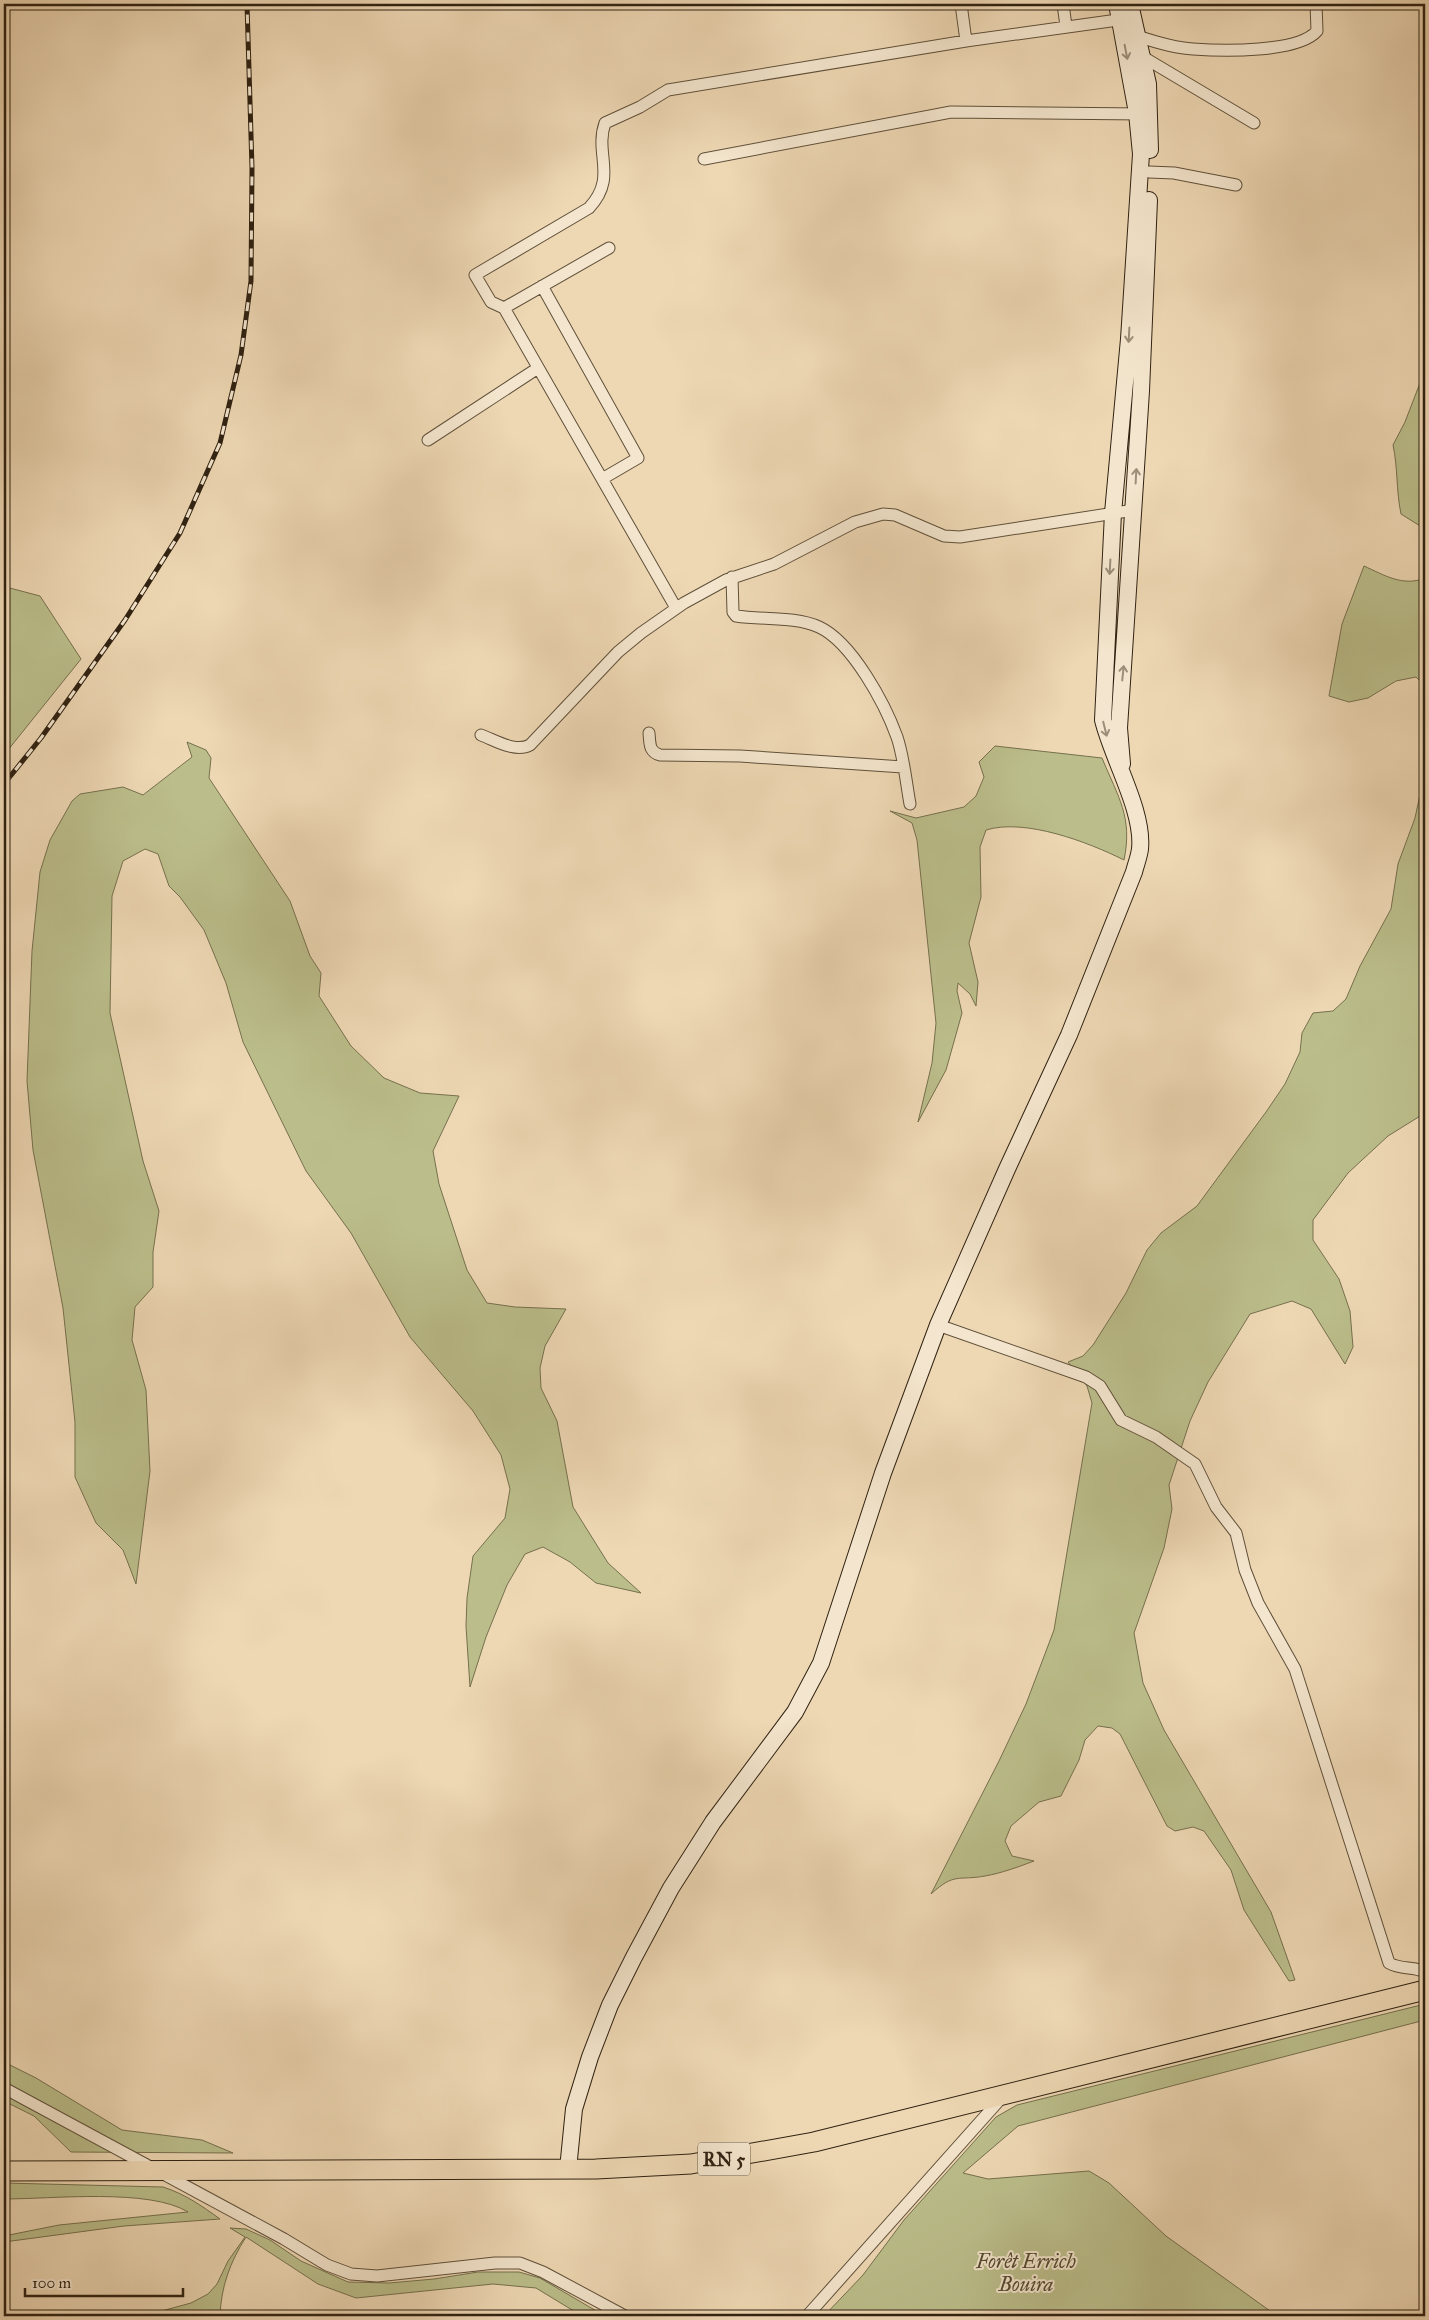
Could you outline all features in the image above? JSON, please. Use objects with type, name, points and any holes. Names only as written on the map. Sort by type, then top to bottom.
[{"type":"main road","name":"RN 5","points":[[4,2171],[568,2169],[690,2164],[740,2157],[814,2142],[1425,1990]]},
{"type":"street","points":[[961,4],[966,41]]},
{"type":"street","points":[[1063,4],[1066,26]]},
{"type":"street","points":[[1137,36],[1167,45],[1194,49],[1270,49],[1310,38],[1317,31],[1316,4]]},
{"type":"street","points":[[676,608],[504,308],[492,302],[475,275],[582,214],[597,200],[604,184],[606,169],[602,131],[605,123],[615,116],[640,107],[668,90],[1066,26],[1125,11]]},
{"type":"street","points":[[568,2169],[574,2109],[587,2065],[610,2005],[634,1957],[676,1880],[713,1822],[795,1712],[821,1663],[883,1473],[938,1325],[1007,1169],[1070,1035],[1134,872],[1140,848],[1133,806],[1123,774],[1108,741],[1103,720],[1113,513],[1129,339],[1141,154],[1148,84],[1137,36],[1125,11]]},
{"type":"street","points":[[1123,774],[1119,728],[1133,535],[1149,172],[1144,114],[1125,11]]},
{"type":"street","points":[[1143,58],[1254,123]]},
{"type":"street","points":[[704,159],[951,112],[1144,114]]},
{"type":"street","points":[[1149,172],[1174,173],[1236,185]]},
{"type":"street","points":[[504,308],[609,248]]},
{"type":"street","points":[[542,286],[638,458],[602,479]]},
{"type":"street","points":[[428,440],[538,368]]},
{"type":"street","points":[[481,735],[517,748],[524,748],[530,745],[618,652],[676,608],[732,577],[774,564],[855,522],[883,514],[895,515],[944,536],[960,537],[1134,510]]},
{"type":"street","points":[[1112,535],[1133,535]]},
{"type":"street","points":[[732,577],[733,612],[736,616],[807,623],[827,632],[848,652],[886,711],[897,738],[910,804]]},
{"type":"street","points":[[650,734],[650,748],[654,753],[660,755],[740,756],[903,767]]},
{"type":"street","points":[[938,1325],[1086,1377],[1100,1386],[1121,1420],[1156,1437],[1195,1464],[1216,1506],[1236,1533],[1245,1570],[1258,1603],[1295,1669],[1389,1963],[1402,1969],[1425,1972]]},
{"type":"street","points":[[4,2088],[284,2239],[327,2265],[351,2274],[377,2276],[495,2263],[520,2263],[544,2272],[625,2316]]},
{"type":"street","points":[[807,2316],[1004,2094]]},
{"type":"green space","points":[[1425,363],[1425,529],[1401,514],[1393,445],[1405,422],[1420,383]]},
{"type":"green space","points":[[1364,566],[1401,581],[1425,578],[1425,686],[1416,677],[1396,681],[1368,698],[1349,702],[1329,696],[1342,624]]},
{"type":"green space","points":[[4,588],[40,596],[81,659],[4,755]]},
{"type":"green space","points":[[187,742],[206,750],[211,758],[209,778],[290,901],[310,956],[321,973],[319,996],[351,1046],[384,1078],[420,1093],[459,1096],[433,1151],[439,1184],[467,1270],[487,1303],[515,1307],[566,1309],[545,1346],[540,1368],[541,1388],[557,1421],[573,1507],[608,1563],[641,1593],[596,1583],[570,1562],[543,1547],[525,1554],[507,1585],[486,1637],[470,1687],[466,1626],[467,1598],[473,1556],[505,1518],[510,1489],[501,1455],[473,1411],[410,1337],[351,1233],[306,1171],[243,1042],[226,983],[204,930],[180,897],[169,886],[158,854],[145,849],[123,861],[112,896],[110,1013],[143,1161],[159,1211],[153,1252],[153,1287],[135,1307],[132,1340],[146,1390],[150,1471],[136,1584],[123,1550],[96,1523],[75,1477],[75,1422],[63,1308],[33,1150],[27,1081],[32,951],[40,872],[50,840],[72,801],[80,794],[123,787],[143,795],[192,757]]},
{"type":"green space","points":[[995,746],[1102,758],[1118,796],[1125,819],[1127,831],[1124,860],[1075,839],[1037,829],[1002,827],[986,830],[980,847],[981,897],[969,943],[978,982],[976,1006],[970,994],[958,983],[957,991],[962,1013],[946,1070],[918,1122],[932,1063],[936,1023],[917,840],[912,823],[890,811],[916,818],[964,807],[976,796],[984,777],[979,762]]},
{"type":"green space","points":[[1425,771],[1425,1113],[1388,1136],[1348,1173],[1313,1220],[1313,1240],[1339,1279],[1350,1311],[1353,1347],[1345,1364],[1311,1309],[1292,1301],[1250,1314],[1208,1382],[1190,1421],[1169,1485],[1172,1509],[1164,1548],[1134,1633],[1143,1683],[1164,1730],[1271,1912],[1295,1980],[1289,1981],[1244,1910],[1231,1870],[1204,1831],[1193,1827],[1175,1831],[1167,1826],[1120,1734],[1112,1728],[1098,1726],[1085,1740],[1079,1760],[1061,1796],[1039,1802],[1011,1826],[1005,1841],[1012,1856],[1034,1861],[991,1875],[952,1880],[931,1894],[1026,1704],[1054,1630],[1092,1403],[1087,1386],[1068,1362],[1083,1356],[1093,1345],[1126,1293],[1147,1250],[1161,1233],[1197,1206],[1266,1112],[1285,1084],[1300,1052],[1302,1033],[1313,1013],[1333,1011],[1346,999],[1360,966],[1391,909],[1398,864],[1415,818]]},
{"type":"green space","name":"Forêt Errich Bouira","points":[[1425,2004],[1425,2020],[1018,2126],[963,2173],[988,2179],[1089,2171],[1109,2183],[1166,2236],[1277,2316],[824,2316],[863,2275],[904,2220],[996,2117],[1017,2105]]},
{"type":"green space","points":[[4,2062],[36,2078],[122,2130],[202,2140],[233,2153],[71,2152],[34,2116],[4,2101]]},
{"type":"green space","points":[[4,2183],[163,2187],[186,2197],[220,2219],[124,2226],[4,2242],[4,2236],[59,2225],[188,2212],[171,2205],[150,2200],[125,2197],[4,2199]]},
{"type":"green space","points":[[230,2228],[246,2229],[270,2240],[301,2261],[348,2282],[389,2283],[434,2279],[478,2272],[519,2272],[540,2278],[605,2316],[582,2316],[536,2288],[493,2284],[356,2298],[318,2284],[246,2237],[227,2275],[222,2295],[220,2316],[143,2316],[191,2303],[208,2294],[217,2284],[228,2261],[245,2237]]},
{"type":"railway","points":[[4,784],[41,738],[125,620],[180,533],[220,443],[241,355],[251,281],[252,168],[247,4]]}]
